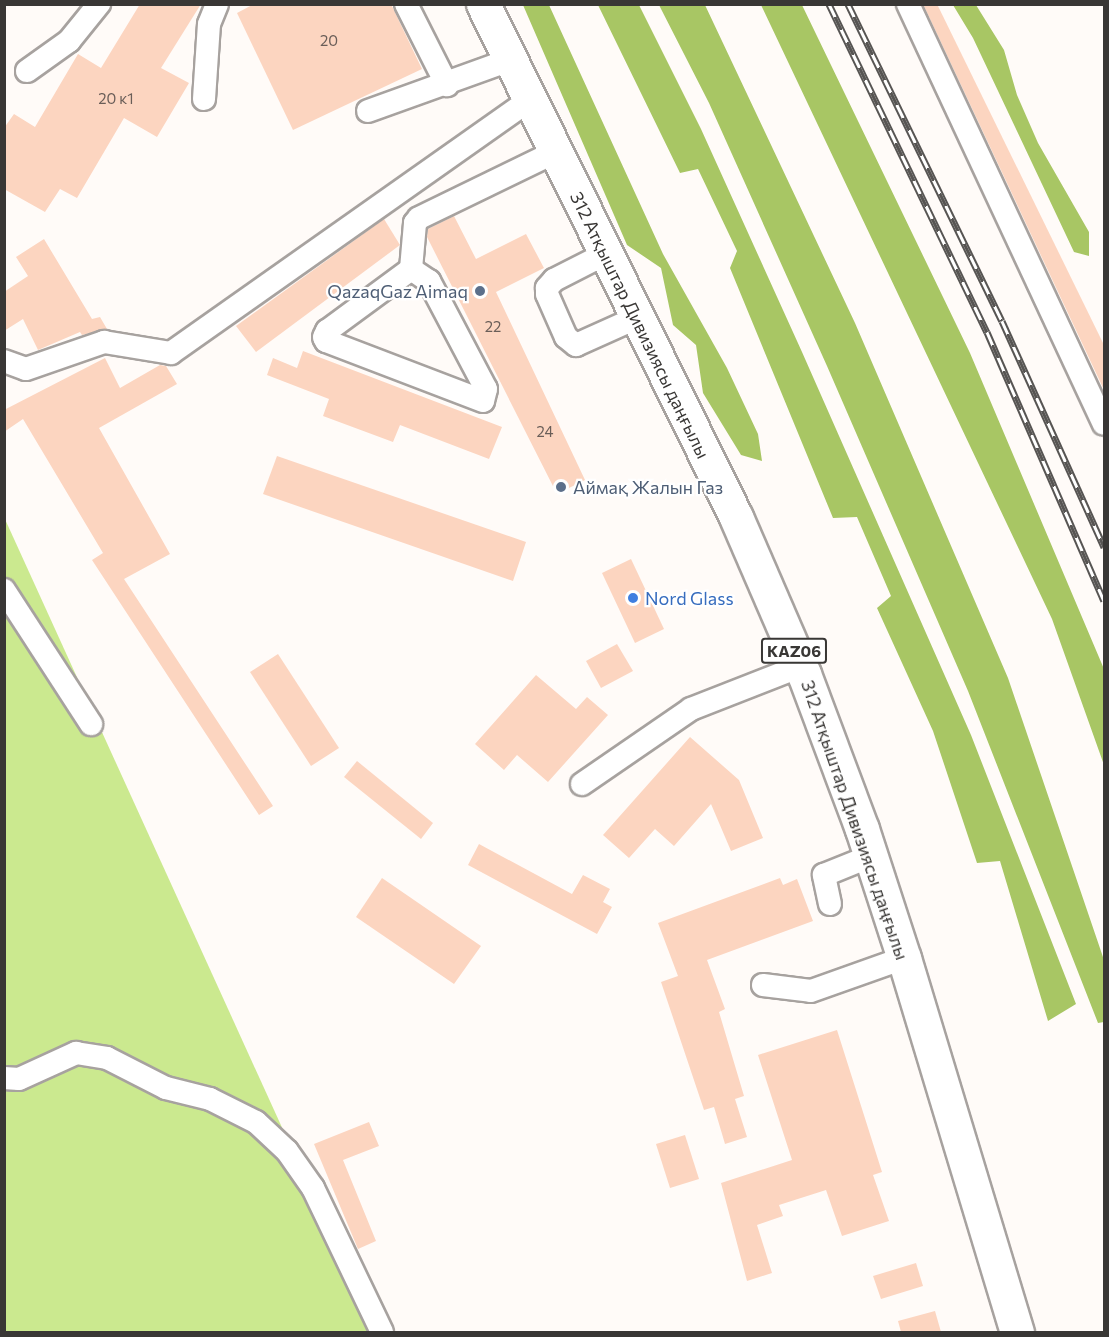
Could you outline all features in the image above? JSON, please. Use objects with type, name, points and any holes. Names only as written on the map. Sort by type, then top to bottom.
[{"type":"highway","name":"312 Атқыштар Дивизиясы даңғылы","points":[[483,4],[736,517],[801,666],[871,856],[1017,1332]]},
{"type":"lane","points":[[27,71],[69,41],[99,4]]},
{"type":"lane","points":[[204,99],[209,24],[217,4]]},
{"type":"lane","points":[[406,4],[447,85]]},
{"type":"lane","points":[[908,4],[1053,308],[1104,424]]},
{"type":"lane","points":[[368,111],[447,85],[510,60]]},
{"type":"lane","points":[[4,361],[26,369],[104,342],[171,353],[530,100]]},
{"type":"lane","points":[[411,269],[429,281],[486,389],[483,401],[326,341],[327,331],[411,269],[415,223],[419,218],[555,152]]},
{"type":"lane","points":[[605,254],[554,280],[548,288],[546,294],[566,337],[576,345],[636,318]]},
{"type":"lane","points":[[4,590],[91,724]]},
{"type":"lane","points":[[582,784],[692,709],[801,666]]},
{"type":"lane","points":[[830,904],[824,875],[871,856]]},
{"type":"lane","points":[[763,986],[811,991],[904,958]]},
{"type":"lane","points":[[4,1078],[19,1079],[76,1053],[106,1058],[166,1088],[210,1099],[256,1122],[287,1151],[313,1188],[382,1332]]},
{"type":"green space","points":[[523,5],[549,5],[663,254],[727,368],[758,434],[762,461],[741,455],[703,393],[696,345],[673,325],[661,268],[627,245]]},
{"type":"green space","points":[[598,5],[639,5],[701,129],[802,352],[971,735],[1076,1004],[1048,1021],[1000,861],[977,863],[933,731],[877,608],[891,596],[857,517],[833,518],[730,268],[737,251],[698,169],[680,173]]},
{"type":"green space","points":[[659,5],[705,5],[855,323],[1008,678],[1104,960],[1104,1022],[1098,1023],[968,691],[827,366],[709,103]]},
{"type":"green space","points":[[761,5],[802,5],[970,353],[1104,669],[1104,765],[1052,619]]},
{"type":"green space","points":[[953,5],[976,5],[1004,50],[1017,95],[1038,143],[1089,232],[1089,256],[1074,252],[973,38]]},
{"type":"green space","points":[[4,517],[305,1178],[370,1332],[5,1332]]},
{"type":"building","points":[[140,4],[201,4],[161,68],[189,83],[157,137],[124,118],[77,198],[60,189],[45,212],[4,189],[4,128],[14,114],[35,127],[78,54],[101,68]]},
{"type":"building","points":[[254,4],[391,4],[422,69],[293,130],[237,13]]},
{"type":"building","points":[[923,4],[937,4],[1104,345],[1104,390]]},
{"type":"building","points":[[454,216],[476,259],[526,234],[544,268],[496,292],[585,480],[557,494],[427,237],[428,229]]},
{"type":"building","points":[[384,219],[400,245],[256,352],[236,326]]},
{"type":"building","points":[[44,239],[92,319],[100,317],[107,329],[82,335],[80,332],[38,350],[23,319],[4,331],[4,292],[28,276],[16,257]]},
{"type":"building","points":[[303,351],[502,427],[489,459],[400,425],[393,442],[323,416],[329,399],[267,375],[273,358],[297,368]]},
{"type":"building","points":[[105,358],[120,388],[160,365],[166,366],[177,384],[99,428],[170,554],[124,579],[273,806],[259,815],[92,560],[103,553],[23,419],[4,432],[4,410]]},
{"type":"building","points":[[277,456],[526,542],[513,581],[263,494]]},
{"type":"building","points":[[631,559],[664,629],[635,643],[602,573]]},
{"type":"building","points":[[617,644],[633,671],[601,688],[586,661]]},
{"type":"building","points":[[278,654],[339,748],[311,766],[250,672]]},
{"type":"building","points":[[536,675],[576,709],[587,697],[608,715],[548,782],[517,755],[504,770],[475,744]]},
{"type":"building","points":[[690,737],[739,780],[763,838],[731,851],[711,804],[674,846],[655,829],[629,858],[603,835]]},
{"type":"building","points":[[357,761],[433,823],[421,839],[344,777]]},
{"type":"building","points":[[479,844],[572,894],[583,875],[610,889],[603,902],[612,907],[597,934],[468,865]]},
{"type":"building","points":[[382,878],[481,946],[454,984],[356,917]]},
{"type":"building","points":[[780,878],[783,885],[797,879],[813,921],[707,960],[725,1009],[719,1012],[744,1096],[735,1099],[747,1137],[725,1144],[714,1107],[704,1110],[661,982],[678,976],[658,923]]},
{"type":"building","points":[[837,1030],[882,1172],[873,1175],[889,1221],[842,1236],[826,1190],[779,1205],[783,1216],[757,1225],[772,1273],[747,1281],[721,1183],[792,1160],[758,1055]]},
{"type":"building","points":[[369,1122],[379,1146],[343,1160],[376,1241],[358,1249],[314,1144]]},
{"type":"building","points":[[685,1135],[699,1179],[670,1188],[656,1144]]},
{"type":"building","points":[[916,1263],[923,1286],[881,1299],[873,1276]]},
{"type":"building","points":[[935,1311],[941,1332],[901,1332],[898,1321]]},
{"type":"railway","points":[[829,4],[987,332],[1104,601]]},
{"type":"railway","points":[[848,4],[1002,321],[1104,547]]},
{"type":"place","name":"QazaqGaz Aimaq","points":[[480,291]]},
{"type":"place","name":"Аймақ Жалын Газ","points":[[561,487]]},
{"type":"place","name":"Nord Glass","points":[[633,598]]}]
